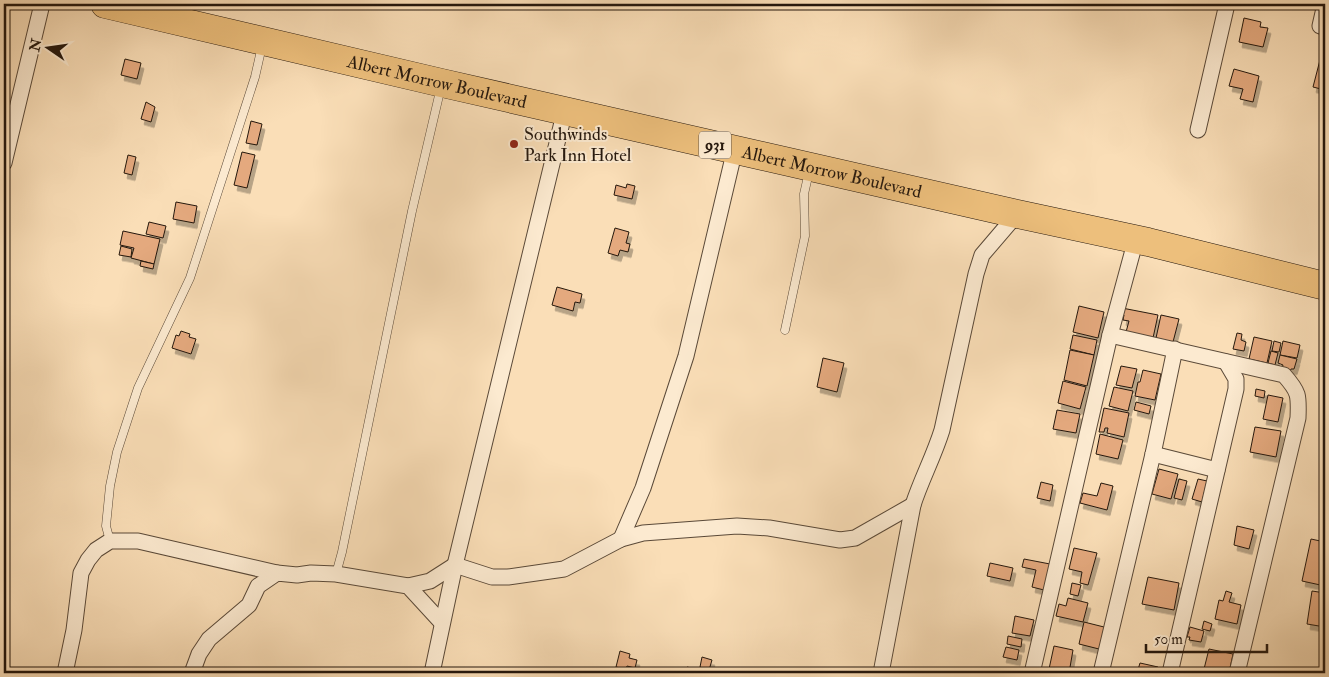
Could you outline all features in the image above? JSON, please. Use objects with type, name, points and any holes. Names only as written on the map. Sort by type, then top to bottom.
[{"type":"highway","name":"Albert Morrow Boulevard","points":[[116,5],[166,14],[263,42],[1017,214],[1136,239],[1325,286]]},
{"type":"street","points":[[4,163],[42,4]]},
{"type":"street","points":[[1198,130],[1227,4]]},
{"type":"street","points":[[1320,26],[1325,4]]},
{"type":"street","points":[[432,673],[455,565],[565,110]]},
{"type":"street","points":[[621,539],[643,488],[686,356],[735,149]]},
{"type":"street","points":[[882,673],[913,505],[918,489],[935,453],[942,430],[976,274],[982,256],[1017,214]]},
{"type":"street","points":[[1035,673],[1033,669],[1110,335],[1136,239]]},
{"type":"street","points":[[1110,335],[1284,375],[1295,388],[1299,399],[1298,418],[1237,673]]},
{"type":"street","points":[[1101,673],[1153,454],[1175,349]]},
{"type":"street","points":[[1170,673],[1236,389],[1236,379],[1226,362]]},
{"type":"street","points":[[1153,454],[1217,470]]},
{"type":"street","points":[[455,565],[492,577],[564,569],[621,539],[643,533],[737,526],[769,528],[840,540],[856,538],[913,505]]},
{"type":"street","points":[[65,673],[74,630],[81,573],[96,550],[110,541],[138,541],[277,573],[296,575],[311,573],[336,574],[408,586],[430,581],[455,565]]},
{"type":"street","points":[[192,673],[199,654],[209,639],[249,605],[258,586],[277,573]]},
{"type":"street","points":[[408,586],[442,623]]},
{"type":"lane","points":[[110,541],[106,526],[110,486],[117,452],[138,388],[190,278],[255,77],[263,42]]},
{"type":"lane","points":[[336,574],[412,211],[442,83]]},
{"type":"lane","points":[[785,330],[805,236],[804,194],[811,167]]},
{"type":"building","points":[[1244,18],[1261,22],[1260,27],[1268,28],[1263,47],[1239,42]]},
{"type":"building","points":[[125,59],[141,63],[137,79],[121,75]]},
{"type":"building","points":[[1320,60],[1325,61],[1325,90],[1313,87]]},
{"type":"building","points":[[1234,69],[1259,76],[1253,102],[1240,99],[1243,89],[1229,86]]},
{"type":"building","points":[[146,102],[155,107],[151,122],[141,119]]},
{"type":"building","points":[[251,121],[262,124],[257,145],[246,143]]},
{"type":"building","points":[[242,152],[255,155],[247,188],[234,185]]},
{"type":"building","points":[[128,155],[136,157],[132,175],[124,173]]},
{"type":"building","points":[[627,184],[635,186],[632,199],[614,195],[616,185],[626,188]]},
{"type":"building","points":[[176,202],[197,206],[194,223],[173,219]]},
{"type":"building","points":[[149,222],[166,226],[163,238],[146,234]]},
{"type":"building","points":[[615,228],[629,232],[626,243],[630,244],[628,252],[620,250],[618,256],[608,253]]},
{"type":"building","points":[[123,231],[160,239],[154,264],[131,258],[134,248],[120,245]]},
{"type":"building","points":[[121,246],[132,249],[131,257],[119,255]]},
{"type":"building","points":[[141,261],[154,264],[153,269],[140,266]]},
{"type":"building","points":[[557,287],[582,294],[580,303],[575,302],[573,311],[552,305]]},
{"type":"building","points":[[1079,306],[1104,312],[1098,338],[1073,332]]},
{"type":"building","points":[[1122,308],[1158,315],[1153,338],[1126,332],[1129,321],[1123,320]]},
{"type":"building","points":[[1161,315],[1179,319],[1173,342],[1156,338]]},
{"type":"building","points":[[181,331],[190,334],[189,337],[196,339],[191,354],[172,348],[176,335],[179,336]]},
{"type":"building","points":[[1237,333],[1242,334],[1241,340],[1246,342],[1244,351],[1233,349]]},
{"type":"building","points":[[1073,335],[1097,340],[1094,355],[1070,349]]},
{"type":"building","points":[[1254,337],[1272,341],[1267,363],[1249,359]]},
{"type":"building","points":[[1274,341],[1281,343],[1279,352],[1272,351]]},
{"type":"building","points":[[1283,341],[1300,345],[1297,358],[1280,355]]},
{"type":"building","points":[[1070,350],[1094,355],[1087,386],[1064,380]]},
{"type":"building","points":[[1271,351],[1278,353],[1275,365],[1268,363]]},
{"type":"building","points":[[1280,355],[1297,359],[1294,369],[1290,371],[1282,369],[1283,365],[1278,363]]},
{"type":"building","points":[[823,358],[844,363],[837,392],[817,387]]},
{"type":"building","points":[[1121,366],[1137,369],[1132,388],[1116,385]]},
{"type":"building","points":[[1143,370],[1161,374],[1155,400],[1135,396]]},
{"type":"building","points":[[1063,381],[1086,387],[1080,409],[1058,403]]},
{"type":"building","points":[[1114,387],[1133,391],[1128,411],[1109,406]]},
{"type":"building","points":[[1256,389],[1265,391],[1264,398],[1255,396]]},
{"type":"building","points":[[1268,395],[1283,398],[1278,422],[1263,419]]},
{"type":"building","points":[[1136,402],[1151,406],[1149,414],[1134,410]]},
{"type":"building","points":[[1104,408],[1129,413],[1124,437],[1107,433],[1108,428],[1105,428],[1104,432],[1099,432]]},
{"type":"building","points":[[1057,410],[1080,414],[1076,433],[1053,429]]},
{"type":"building","points":[[1255,427],[1281,431],[1276,457],[1250,452]]},
{"type":"building","points":[[1100,434],[1123,440],[1118,459],[1096,454]]},
{"type":"building","points":[[1159,469],[1178,474],[1171,499],[1152,494]]},
{"type":"building","points":[[1179,479],[1187,481],[1182,500],[1174,498]]},
{"type":"building","points":[[1198,479],[1207,481],[1202,502],[1192,499]]},
{"type":"building","points":[[1041,482],[1053,485],[1050,501],[1037,498]]},
{"type":"building","points":[[1101,483],[1113,486],[1107,510],[1080,503],[1083,493],[1097,496]]},
{"type":"building","points":[[1237,526],[1254,530],[1249,549],[1234,545]]},
{"type":"building","points":[[1311,539],[1325,542],[1325,586],[1302,581]]},
{"type":"building","points":[[1074,548],[1097,553],[1088,585],[1080,583],[1082,572],[1069,569]]},
{"type":"building","points":[[1024,559],[1050,564],[1044,590],[1032,587],[1036,570],[1022,567]]},
{"type":"building","points":[[990,563],[1013,568],[1010,581],[987,576]]},
{"type":"building","points":[[1148,577],[1179,583],[1174,610],[1142,604]]},
{"type":"building","points":[[1072,583],[1081,585],[1078,596],[1070,594]]},
{"type":"building","points":[[1226,591],[1232,593],[1229,602],[1241,605],[1237,624],[1215,619],[1219,600],[1223,601]]},
{"type":"building","points":[[1312,591],[1325,593],[1325,627],[1307,624]]},
{"type":"building","points":[[1068,598],[1088,603],[1083,622],[1056,616],[1059,604],[1066,606]]},
{"type":"building","points":[[1015,616],[1034,620],[1030,636],[1012,633]]},
{"type":"building","points":[[1204,621],[1212,624],[1210,631],[1202,629]]},
{"type":"building","points":[[1084,622],[1108,628],[1103,650],[1079,644]]},
{"type":"building","points":[[1190,627],[1204,631],[1201,642],[1189,640],[1190,637],[1187,637]]},
{"type":"building","points":[[1008,636],[1022,639],[1021,647],[1007,644]]},
{"type":"building","points":[[1054,646],[1073,650],[1069,673],[1049,669]]},
{"type":"building","points":[[1006,647],[1019,650],[1017,660],[1003,657]]},
{"type":"building","points":[[1209,649],[1233,654],[1229,673],[1203,673]]},
{"type":"building","points":[[620,651],[630,654],[629,658],[637,660],[635,668],[627,666],[626,669],[616,667]]},
{"type":"building","points":[[702,657],[712,660],[709,670],[700,667]]},
{"type":"building","points":[[1140,663],[1158,667],[1156,673],[1137,673]]},
{"type":"building","points":[[687,667],[704,671],[703,673],[686,673]]},
{"type":"place","name":"Southwinds Park Inn Hotel","points":[[514,144]]}]
